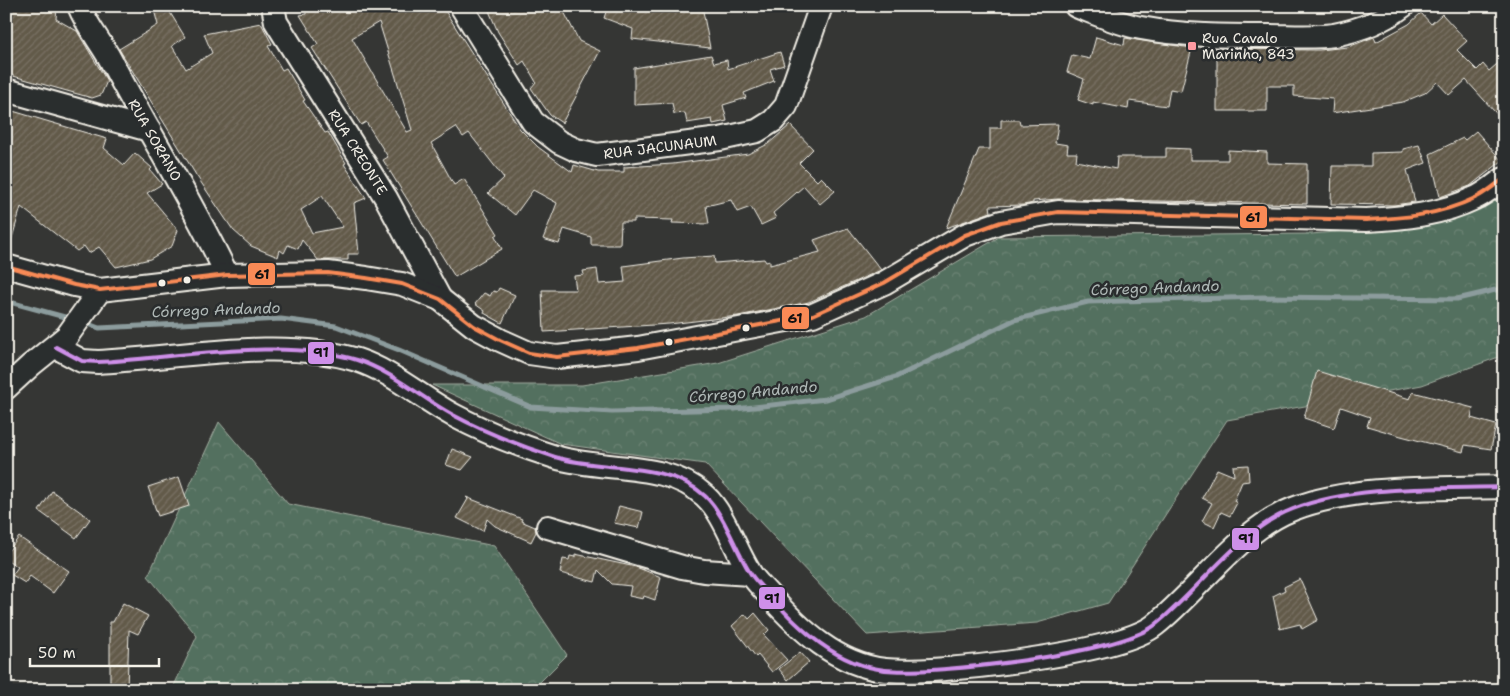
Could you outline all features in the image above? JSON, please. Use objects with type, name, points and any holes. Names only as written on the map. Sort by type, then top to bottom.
[{"type":"street","name":"RUA SORANO","points":[[79,6],[85,20],[107,54],[203,224],[227,275]]},
{"type":"street","name":"RUA CREONTE","points":[[273,6],[276,22],[386,198],[440,299]]},
{"type":"street","name":"RUA JACUNAUM","points":[[461,6],[532,122],[560,142],[576,150],[597,155],[720,139],[757,131],[773,121],[786,106],[821,6]]},
{"type":"street","points":[[1076,6],[1115,21],[1165,32],[1202,35],[1292,36],[1332,35],[1364,27],[1388,18],[1403,6]]},
{"type":"street","points":[[6,90],[149,130]]},
{"type":"street","points":[[6,266],[74,285],[100,290],[227,275],[328,273],[402,284],[440,299],[474,326],[529,353],[557,357],[638,348],[813,315],[884,283],[965,235],[1001,222],[1058,212],[1366,220],[1409,218],[1439,211],[1476,198],[1504,179]]},
{"type":"street","points":[[6,388],[31,365],[62,342],[100,290]]},
{"type":"street","points":[[62,342],[82,361],[98,362],[229,352],[288,350],[357,360],[399,380],[451,414],[528,449],[561,459],[649,472],[685,482],[708,498],[750,574],[796,626],[829,649],[858,663],[883,670],[927,672],[1003,663],[1125,639],[1150,628],[1266,521],[1295,508],[1338,497],[1402,490],[1504,486]]},
{"type":"street","points":[[548,527],[682,567],[704,571],[750,574]]},
{"type":"green space","points":[[1504,190],[1504,355],[1422,385],[1227,420],[1108,603],[1037,623],[867,635],[705,464],[561,444],[432,385],[582,385],[718,363],[866,316],[999,237],[1311,234],[1419,225]]},
{"type":"green space","points":[[219,422],[288,504],[494,546],[567,655],[532,690],[172,690],[197,636],[148,576]]},
{"type":"building","points":[[6,6],[57,6],[56,19],[77,31],[107,81],[101,95],[92,98],[6,74]]},
{"type":"building","points":[[153,6],[166,6],[185,37],[172,46],[186,69],[212,53],[204,34],[261,23],[272,44],[268,46],[282,70],[286,68],[305,100],[303,101],[325,133],[328,132],[346,163],[344,164],[366,198],[354,203],[359,254],[348,254],[348,260],[318,260],[302,240],[298,249],[288,245],[284,253],[280,250],[278,257],[251,246],[233,230],[196,175],[119,49],[158,25]],"holes":[[[322,196],[343,227],[312,233],[301,210]]]},
{"type":"building","points":[[306,6],[369,6],[369,12],[375,9],[374,6],[442,6],[520,129],[538,147],[572,172],[574,165],[598,172],[624,172],[624,167],[673,164],[748,154],[768,144],[790,125],[813,149],[799,163],[817,181],[821,177],[835,191],[820,204],[804,186],[773,213],[776,218],[761,225],[751,207],[737,212],[731,200],[706,206],[709,224],[672,223],[673,220],[634,219],[634,222],[621,222],[620,245],[591,245],[591,237],[564,229],[559,244],[543,239],[557,203],[533,190],[515,215],[488,193],[504,178],[469,133],[463,137],[456,127],[431,143],[454,185],[464,179],[498,234],[495,236],[502,249],[455,277],[383,160],[388,157],[366,122],[361,125],[312,48],[318,44],[300,15],[306,14]],"holes":[[[379,22],[412,130],[407,132],[352,38]]]},
{"type":"building","points":[[487,6],[561,6],[579,41],[600,51],[562,123],[550,115],[531,88],[536,82],[524,61],[519,65],[498,32]]},
{"type":"building","points":[[608,6],[702,6],[710,48],[632,39],[633,29],[604,18]]},
{"type":"building","points":[[1421,13],[1431,24],[1442,14],[1467,41],[1457,50],[1477,70],[1483,64],[1489,71],[1504,58],[1504,122],[1466,80],[1449,95],[1437,82],[1425,93],[1403,102],[1332,113],[1333,99],[1294,96],[1294,86],[1267,86],[1267,111],[1217,111],[1217,49],[1319,50],[1348,47],[1374,37],[1376,42],[1409,24]]},
{"type":"building","points":[[1096,37],[1124,45],[1125,38],[1192,48],[1181,91],[1170,89],[1167,106],[1129,101],[1128,109],[1093,102],[1093,105],[1078,100],[1084,79],[1067,72],[1072,55],[1090,59]]},
{"type":"building","points":[[780,52],[784,65],[770,69],[774,81],[744,93],[746,98],[723,105],[727,121],[713,124],[712,119],[687,123],[685,113],[674,114],[672,103],[634,105],[634,68],[711,55],[714,63],[727,60],[728,69]]},
{"type":"building","points":[[6,109],[107,139],[104,148],[124,165],[135,153],[152,168],[150,170],[162,184],[147,193],[178,230],[172,246],[150,259],[116,267],[99,247],[89,253],[84,246],[77,251],[21,207],[10,245],[6,245]]},
{"type":"building","points":[[1001,120],[1019,120],[1020,125],[1058,124],[1055,143],[1068,145],[1067,153],[1077,153],[1076,161],[1116,169],[1117,157],[1166,157],[1166,148],[1190,149],[1190,160],[1228,160],[1228,150],[1267,152],[1267,163],[1307,164],[1307,204],[1058,199],[1033,201],[1033,203],[1024,205],[990,206],[991,212],[946,228],[979,149],[990,149],[990,128],[1001,128]]},
{"type":"building","points":[[1476,131],[1502,161],[1470,186],[1440,197],[1430,154],[1463,138],[1465,140]]},
{"type":"building","points":[[1419,145],[1426,163],[1407,170],[1415,202],[1394,205],[1331,204],[1332,166],[1371,166],[1371,153],[1403,152],[1403,149]]},
{"type":"building","points":[[848,228],[881,270],[809,302],[738,316],[669,324],[544,332],[542,290],[576,290],[574,276],[584,275],[583,271],[597,269],[599,284],[625,282],[623,266],[683,258],[714,256],[715,263],[764,259],[766,262],[770,261],[770,265],[820,252],[814,240]]},
{"type":"building","points":[[499,288],[515,295],[502,323],[484,313],[485,311],[475,304],[484,293],[490,296],[493,291],[497,292]]},
{"type":"building","points":[[1317,371],[1410,399],[1413,392],[1473,408],[1471,418],[1496,425],[1491,449],[1465,445],[1463,452],[1401,436],[1367,426],[1370,417],[1341,407],[1334,428],[1304,418]]},
{"type":"building","points":[[452,449],[473,457],[462,470],[446,465]]},
{"type":"building","points":[[1248,465],[1249,481],[1242,482],[1234,501],[1237,503],[1230,516],[1221,512],[1214,527],[1202,521],[1212,503],[1202,498],[1217,469],[1234,476],[1233,466]]},
{"type":"building","points":[[179,477],[189,506],[158,516],[148,487]]},
{"type":"building","points":[[52,491],[90,519],[76,538],[39,511]]},
{"type":"building","points":[[466,497],[522,519],[521,521],[535,527],[536,532],[531,542],[495,526],[487,519],[483,531],[457,518],[468,499]]},
{"type":"building","points":[[619,506],[643,512],[639,528],[614,523]]},
{"type":"building","points":[[19,537],[69,571],[53,593],[30,576],[25,583],[12,575],[18,567],[6,559],[6,554]]},
{"type":"building","points":[[575,554],[636,567],[661,577],[655,600],[644,596],[643,599],[629,596],[631,586],[612,584],[598,570],[595,582],[560,573],[563,559],[569,560],[570,556],[575,557]]},
{"type":"building","points":[[1300,579],[1318,620],[1302,629],[1300,624],[1280,629],[1273,596],[1285,590],[1284,587]]},
{"type":"building","points":[[123,603],[148,616],[138,634],[129,630],[127,690],[110,690],[110,622],[113,622]]},
{"type":"building","points":[[755,613],[769,630],[764,635],[787,660],[772,672],[758,655],[756,657],[732,626],[745,614],[749,619]]},
{"type":"building","points":[[800,652],[809,662],[788,680],[779,669]]},
{"type":"waterway","name":"Córrego Andando","points":[[83,322],[99,328],[281,319],[336,326],[399,350],[531,407],[612,412],[735,409],[826,399],[896,377],[1014,320],[1088,302],[1263,297],[1457,299],[1504,288]]},
{"type":"waterway","name":"Córrego Andando","points":[[6,301],[72,319]]},
{"type":"transit line","name":"61","points":[[6,266],[74,285],[100,290],[227,275],[328,273],[366,278],[402,284],[440,299],[474,326],[500,340],[529,353],[557,357],[638,348],[813,315],[884,283],[965,235],[1001,222],[1058,212],[1366,220],[1394,218],[1422,215],[1462,204],[1482,194],[1504,179]]},
{"type":"transit line","name":"91","points":[[56,347],[82,361],[98,362],[264,349],[328,353],[357,360],[383,371],[453,415],[490,433],[529,448],[574,462],[653,472],[672,477],[689,485],[712,503],[724,521],[753,577],[806,632],[835,653],[851,661],[867,667],[885,670],[943,669],[1025,660],[1105,645],[1135,635],[1155,625],[1255,531],[1274,518],[1317,501],[1369,492],[1504,487]]},
{"type":"place","name":"Rua Cavalo Marinho, 843","points":[[1192,46]]}]
